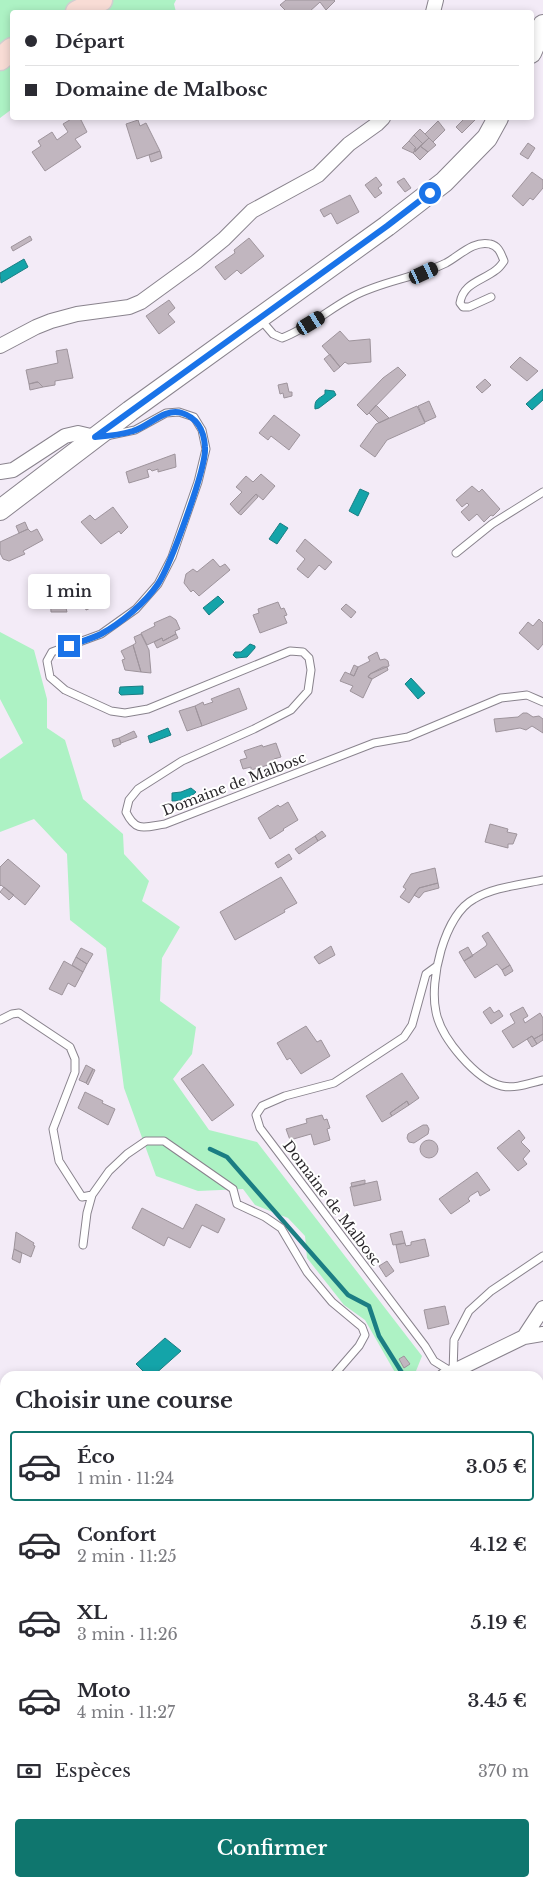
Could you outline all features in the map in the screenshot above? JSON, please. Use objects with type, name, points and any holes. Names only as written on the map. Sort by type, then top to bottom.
[{"type":"main road","points":[[81,10],[101,0]]},
{"type":"main road","points":[[534,46],[543,25]]},
{"type":"main road","points":[[0,59],[10,51]]},
{"type":"main road","points":[[0,510],[95,437],[387,226],[444,182],[487,138],[497,120]]},
{"type":"street","points":[[0,346],[51,321],[77,314],[129,307],[141,302],[217,245],[252,211],[318,175],[349,144],[380,120]]},
{"type":"street","points":[[0,472],[12,470],[65,436],[78,433],[95,437]]},
{"type":"street","points":[[524,1337],[543,1308]]},
{"type":"street","points":[[458,1371],[524,1337],[543,1334]]},
{"type":"lane","points":[[259,318],[273,334],[282,338],[294,333],[352,297],[377,286],[424,273],[447,262],[472,246],[490,244],[500,250],[504,261],[497,270],[471,284],[461,295],[460,303],[463,307],[469,307],[491,297]]},
{"type":"lane","name":"Domaine de Malbosc","points":[[95,437],[136,430],[166,413],[179,412],[194,417],[202,430],[206,449],[198,482],[172,557],[158,584],[136,609],[101,634],[52,652],[47,661],[50,677],[65,690],[111,711],[125,713],[148,709],[290,651],[303,652],[309,658],[311,670],[308,691],[291,710],[182,760],[138,789],[129,800],[126,812],[131,822],[141,827],[165,824],[374,744],[408,737],[501,698],[527,695],[543,702]]},
{"type":"lane","points":[[456,553],[492,524],[543,492]]},
{"type":"lane","name":"Domaine de Malbosc","points":[[543,880],[500,889],[472,899],[452,921],[438,956],[435,992],[436,1012],[443,1031],[459,1054],[484,1077],[501,1086],[518,1087],[543,1080]]},
{"type":"lane","name":"Domaine de Malbosc","points":[[437,966],[426,974],[412,1025],[404,1037],[334,1083],[285,1096],[262,1106],[256,1115],[260,1128],[434,1360],[446,1371]]},
{"type":"lane","points":[[0,1020],[19,1013],[70,1047],[75,1059],[75,1072],[54,1128],[59,1161],[82,1197],[92,1195]]},
{"type":"lane","points":[[83,1245],[87,1213],[92,1195],[109,1171],[146,1140],[164,1141],[233,1188],[237,1204],[265,1217],[281,1228],[307,1272],[332,1302],[362,1327],[365,1335],[359,1346],[337,1371]]},
{"type":"lane","points":[[450,1371],[454,1340],[469,1311],[491,1291],[543,1256]]},
{"type":"green space","points":[[0,0],[176,0],[174,4],[176,10],[10,10],[10,110],[0,118]]},
{"type":"green space","points":[[0,632],[34,650],[47,699],[47,728],[65,740],[83,799],[123,834],[124,854],[149,881],[142,901],[180,927],[162,958],[160,1001],[196,1027],[192,1054],[173,1079],[209,1130],[257,1142],[422,1356],[416,1371],[394,1371],[365,1320],[344,1305],[307,1258],[305,1236],[288,1218],[255,1205],[243,1189],[198,1191],[156,1176],[124,1088],[106,948],[70,920],[67,854],[34,819],[0,832],[0,759],[23,743],[0,699]]},
{"type":"water","points":[[24,259],[28,267],[1,283],[0,273]]},
{"type":"water","points":[[543,389],[543,400],[532,410],[526,404]]},
{"type":"water","points":[[325,390],[334,391],[336,395],[315,409],[316,401],[325,394]]},
{"type":"water","points":[[360,489],[369,493],[358,516],[349,511]]},
{"type":"water","points":[[280,523],[288,528],[277,544],[269,539]]},
{"type":"water","points":[[218,596],[224,602],[209,615],[203,608]]},
{"type":"water","points":[[250,644],[255,646],[255,648],[247,657],[236,658],[233,655],[235,652],[241,652]]},
{"type":"water","points":[[411,678],[425,693],[418,699],[405,684]]},
{"type":"water","points":[[143,686],[143,694],[121,695],[119,693],[120,687]]},
{"type":"water","points":[[168,728],[171,735],[150,743],[148,736]]},
{"type":"water","points":[[191,788],[196,792],[191,796],[182,800],[172,801],[172,793]]},
{"type":"water","points":[[165,1338],[181,1351],[159,1371],[143,1371],[136,1364]]},
{"type":"building","points":[[286,0],[335,1],[326,10],[320,2],[311,10],[285,10],[280,5]]},
{"type":"building","points":[[70,120],[81,120],[87,132],[75,139],[81,147],[45,171],[32,152],[41,146],[38,141],[52,132],[57,140],[68,132],[63,124]]},
{"type":"building","points":[[138,120],[140,126],[146,123],[160,151],[137,159],[126,124]]},
{"type":"building","points":[[463,120],[475,120],[462,133],[456,127]]},
{"type":"building","points":[[438,121],[445,130],[433,142],[425,134]]},
{"type":"building","points":[[420,129],[429,138],[423,144],[414,135]]},
{"type":"building","points":[[414,135],[423,144],[415,152],[414,149],[416,148],[409,141]]},
{"type":"building","points":[[429,138],[436,145],[428,152],[420,146]]},
{"type":"building","points":[[409,141],[416,148],[413,153],[402,148]]},
{"type":"building","points":[[528,143],[535,148],[528,159],[520,154]]},
{"type":"building","points":[[420,146],[428,152],[420,160],[413,153]]},
{"type":"building","points":[[160,151],[162,158],[151,162],[149,155]]},
{"type":"building","points":[[532,172],[543,180],[543,188],[533,200],[530,198],[523,206],[512,196]]},
{"type":"building","points":[[376,177],[382,185],[378,188],[382,193],[375,198],[365,185]]},
{"type":"building","points":[[404,178],[411,188],[405,192],[397,182]]},
{"type":"building","points":[[350,195],[359,212],[337,224],[331,213],[324,217],[320,210]]},
{"type":"building","points":[[30,236],[32,240],[13,251],[11,247]]},
{"type":"building","points":[[249,238],[264,256],[241,274],[237,270],[225,280],[215,267],[235,253],[234,250]]},
{"type":"building","points":[[169,300],[175,308],[168,314],[175,322],[159,334],[146,316]]},
{"type":"building","points":[[340,331],[349,341],[370,339],[371,362],[348,364],[345,362],[340,367],[322,346]]},
{"type":"building","points":[[67,349],[73,378],[55,381],[55,385],[43,387],[38,382],[29,384],[26,370],[58,363],[56,351]]},
{"type":"building","points":[[330,354],[340,367],[334,372],[324,359]]},
{"type":"building","points":[[520,357],[538,371],[527,381],[510,367]]},
{"type":"building","points":[[398,367],[406,375],[367,415],[357,405],[383,378]]},
{"type":"building","points":[[485,379],[491,385],[482,393],[476,387]]},
{"type":"building","points":[[36,382],[43,387],[30,390],[29,384]]},
{"type":"building","points":[[287,383],[292,396],[284,398],[283,393],[280,394],[278,385]]},
{"type":"building","points":[[429,401],[436,417],[425,422],[418,406]]},
{"type":"building","points":[[376,405],[389,418],[379,423],[369,413]]},
{"type":"building","points":[[417,406],[425,423],[387,440],[375,457],[360,446],[376,424]]},
{"type":"building","points":[[274,415],[300,435],[289,450],[271,436],[268,440],[259,433]]},
{"type":"building","points":[[175,454],[176,467],[158,472],[158,469],[147,470],[149,477],[129,483],[126,472]]},
{"type":"building","points":[[261,474],[275,486],[263,500],[256,494],[238,513],[230,504],[242,492],[236,487],[246,476],[253,482]]},
{"type":"building","points":[[472,486],[479,492],[482,489],[500,509],[484,522],[477,514],[469,521],[461,512],[469,505],[467,503],[462,507],[456,500]]},
{"type":"building","points":[[256,494],[258,497],[241,515],[238,513]]},
{"type":"building","points":[[113,507],[128,527],[121,534],[119,531],[101,544],[81,522],[90,515],[95,520]]},
{"type":"building","points":[[25,522],[28,529],[19,533],[16,526]]},
{"type":"building","points":[[28,529],[31,532],[37,529],[43,540],[23,551],[25,554],[9,561],[3,559],[0,553],[0,542]]},
{"type":"building","points":[[305,539],[332,562],[325,570],[319,565],[308,578],[297,569],[305,559],[296,551]]},
{"type":"building","points":[[213,559],[220,567],[225,564],[230,570],[199,596],[193,590],[191,592],[184,583],[186,574],[193,569],[197,572]]},
{"type":"building","points":[[83,577],[91,598],[66,608],[67,612],[51,612],[50,596],[67,593],[66,584]]},
{"type":"building","points":[[91,598],[95,606],[86,610],[83,601]]},
{"type":"building","points":[[278,602],[281,609],[284,608],[287,615],[284,616],[287,623],[260,633],[253,615],[259,613],[258,609]]},
{"type":"building","points":[[346,604],[356,612],[351,618],[341,609]]},
{"type":"building","points":[[170,616],[176,620],[180,629],[175,631],[176,634],[163,641],[162,638],[147,645],[141,633],[155,626],[154,623]]},
{"type":"building","points":[[539,619],[543,623],[543,644],[538,650],[519,633],[528,622],[533,626]]},
{"type":"building","points":[[141,634],[149,650],[151,673],[141,672],[133,645],[136,643],[134,637]]},
{"type":"building","points":[[176,634],[178,638],[157,648],[154,642],[162,638],[163,641]]},
{"type":"building","points":[[133,645],[141,672],[125,670],[122,660],[125,659],[121,651]]},
{"type":"building","points":[[377,652],[380,660],[385,659],[388,661],[389,666],[370,674],[368,677],[372,679],[363,698],[350,691],[353,686],[340,681],[345,672],[354,676],[358,667],[370,661],[368,657]]},
{"type":"building","points":[[354,665],[358,667],[354,676],[350,674]]},
{"type":"building","points":[[383,667],[387,667],[388,670],[372,679],[368,677],[370,674]]},
{"type":"building","points":[[239,688],[247,709],[202,726],[195,706],[203,702],[204,705],[213,702],[211,699]]},
{"type":"building","points":[[195,706],[202,726],[187,731],[179,711]]},
{"type":"building","points":[[523,713],[533,717],[539,716],[543,719],[543,733],[532,726],[526,730],[520,728],[496,732],[494,719],[518,717]]},
{"type":"building","points":[[134,731],[137,737],[121,743],[119,738]]},
{"type":"building","points":[[119,738],[121,744],[114,747],[112,740]]},
{"type":"building","points":[[276,743],[281,757],[274,759],[275,763],[251,770],[251,767],[243,769],[240,760],[247,758],[244,751]]},
{"type":"building","points":[[288,802],[298,820],[270,839],[258,818],[278,805],[280,807]]},
{"type":"building","points":[[490,824],[508,829],[507,832],[517,834],[513,844],[508,844],[508,848],[485,842]]},
{"type":"building","points":[[322,831],[326,836],[318,841],[315,836]]},
{"type":"building","points":[[315,836],[318,841],[299,854],[295,849]]},
{"type":"building","points":[[289,854],[292,859],[278,868],[275,863]]},
{"type":"building","points":[[8,859],[40,886],[25,905],[0,886],[0,867]]},
{"type":"building","points":[[435,868],[438,883],[419,888],[409,903],[400,897],[406,889],[403,887],[411,874]]},
{"type":"building","points":[[281,877],[297,903],[284,910],[285,912],[235,940],[220,912]]},
{"type":"building","points":[[438,883],[439,888],[424,892],[419,898],[414,895],[419,888]]},
{"type":"building","points":[[4,887],[14,895],[9,900],[0,892]]},
{"type":"building","points":[[488,932],[510,965],[502,970],[497,964],[475,978],[464,961],[486,946],[487,944],[482,936]]},
{"type":"building","points":[[331,946],[335,955],[319,964],[314,957]]},
{"type":"building","points":[[468,947],[473,956],[464,961],[459,952]]},
{"type":"building","points":[[81,948],[93,954],[87,964],[76,957]]},
{"type":"building","points":[[76,957],[87,964],[83,972],[72,965]]},
{"type":"building","points":[[64,961],[83,972],[75,987],[68,983],[62,995],[49,989]]},
{"type":"building","points":[[510,965],[513,971],[505,976],[502,970]]},
{"type":"building","points":[[490,1007],[494,1013],[499,1010],[503,1016],[491,1024],[483,1012]]},
{"type":"building","points":[[523,1007],[528,1016],[523,1019],[525,1023],[540,1013],[543,1018],[543,1034],[534,1039],[532,1036],[513,1048],[502,1031],[515,1023],[510,1014]]},
{"type":"building","points":[[306,1026],[317,1042],[321,1040],[330,1056],[301,1074],[290,1058],[287,1060],[277,1043]]},
{"type":"building","points":[[543,1034],[543,1040],[537,1044],[534,1039]]},
{"type":"building","points":[[532,1036],[537,1044],[532,1047],[527,1039]]},
{"type":"building","points":[[203,1064],[234,1105],[212,1121],[181,1079]]},
{"type":"building","points":[[86,1065],[93,1069],[86,1083],[79,1080]]},
{"type":"building","points":[[93,1069],[95,1070],[88,1085],[86,1083]]},
{"type":"building","points":[[402,1073],[419,1098],[409,1105],[407,1101],[390,1113],[392,1116],[382,1122],[366,1096]]},
{"type":"building","points":[[85,1092],[115,1109],[108,1125],[78,1108]]},
{"type":"building","points":[[407,1101],[409,1105],[392,1116],[390,1113]]},
{"type":"building","points":[[322,1115],[324,1120],[327,1119],[330,1128],[327,1129],[330,1140],[314,1145],[311,1134],[290,1140],[286,1129],[307,1123],[306,1119]]},
{"type":"building","points":[[423,1125],[427,1125],[429,1129],[428,1134],[414,1143],[409,1142],[408,1134]]},
{"type":"building","points":[[519,1130],[525,1138],[521,1142],[530,1151],[523,1159],[527,1164],[518,1171],[497,1148]]},
{"type":"building","points":[[429,1140],[435,1143],[438,1149],[435,1155],[429,1158],[423,1155],[420,1149],[423,1143]]},
{"type":"building","points":[[477,1172],[490,1190],[480,1196],[478,1191],[470,1196],[468,1199],[470,1201],[451,1214],[439,1199]]},
{"type":"building","points":[[365,1180],[365,1184],[352,1187],[351,1183]]},
{"type":"building","points":[[377,1181],[381,1200],[354,1206],[350,1187]]},
{"type":"building","points":[[196,1204],[225,1219],[218,1233],[202,1225],[190,1248],[168,1237],[164,1246],[132,1228],[142,1208],[183,1229]]},
{"type":"building","points":[[402,1231],[405,1243],[393,1245],[390,1234]]},
{"type":"building","points":[[16,1232],[34,1243],[33,1245],[35,1246],[31,1257],[14,1249]]},
{"type":"building","points":[[425,1239],[429,1256],[400,1263],[396,1245],[405,1243],[406,1246],[411,1245],[411,1242]]},
{"type":"building","points":[[14,1249],[22,1253],[20,1263],[12,1259]]},
{"type":"building","points":[[387,1261],[394,1271],[386,1277],[379,1266]]},
{"type":"building","points":[[445,1306],[449,1324],[428,1329],[424,1310]]},
{"type":"building","points":[[404,1356],[410,1364],[404,1368],[399,1359]]},
{"type":"waterway","points":[[210,1149],[227,1157],[348,1295],[369,1306],[379,1336],[401,1371]]},
{"type":"route","points":[[69,646],[101,634],[136,609],[158,584],[172,557],[198,482],[206,449],[202,430],[194,417],[179,412],[166,413],[136,430],[95,437],[430,193]]}]
